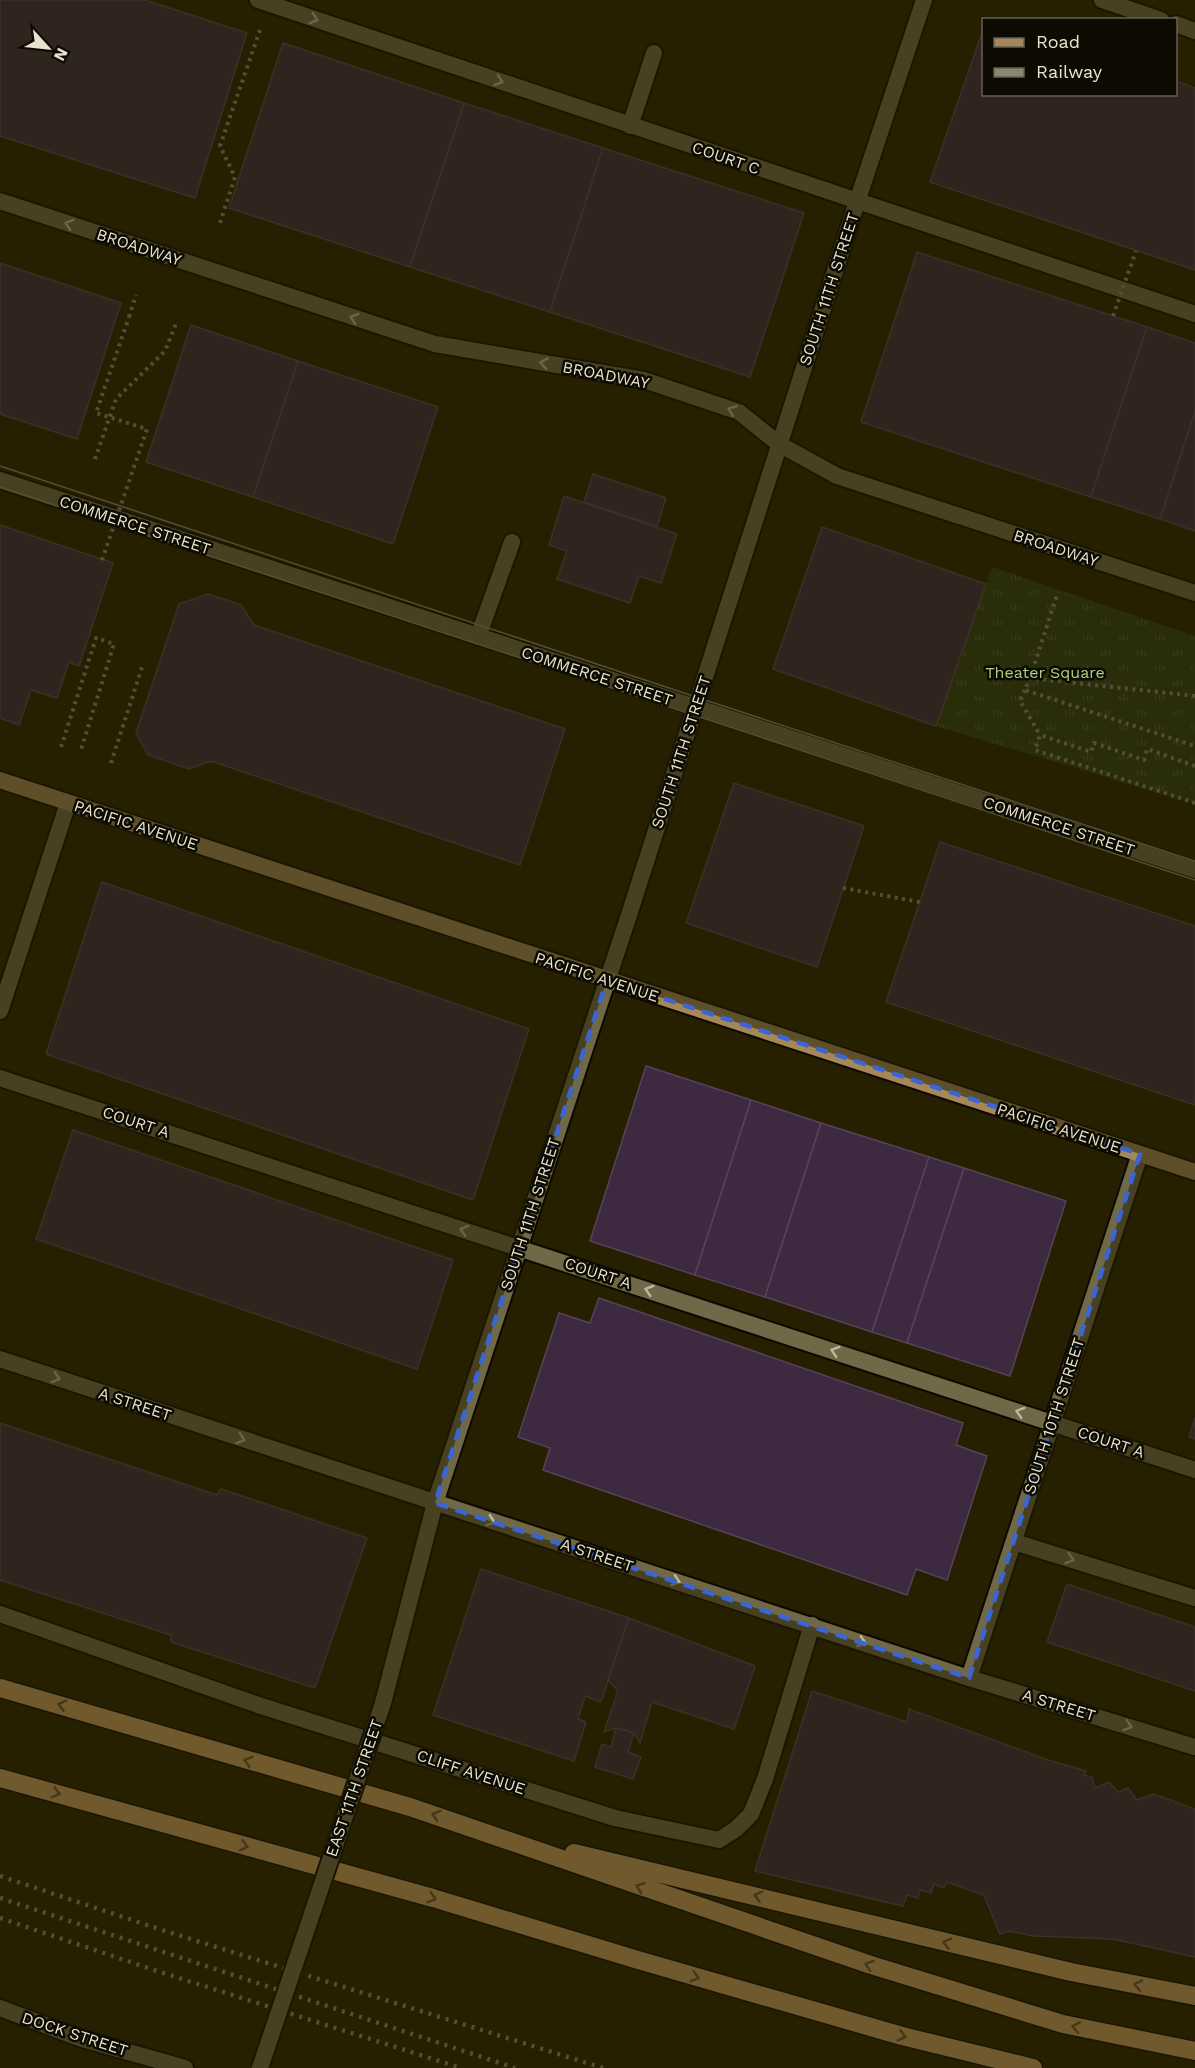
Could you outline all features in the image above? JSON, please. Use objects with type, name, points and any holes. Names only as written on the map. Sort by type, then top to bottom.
[{"type":"highway","points":[[0,1688],[410,1807],[871,1965],[1063,2024],[1195,2051]]},
{"type":"highway","points":[[0,1778],[433,1898],[902,2036],[1034,2068]]},
{"type":"highway","points":[[476,1828],[1071,1972],[1195,1996]]},
{"type":"main road","name":"PACIFIC AVENUE","points":[[0,780],[1195,1172]]},
{"type":"street","name":"COURT C","points":[[258,0],[1195,314]]},
{"type":"street","name":"SOUTH 11TH STREET","points":[[435,1503],[696,708],[779,444],[924,0]]},
{"type":"street","points":[[1102,0],[1155,18]]},
{"type":"street","points":[[1177,24],[1195,31]]},
{"type":"street","points":[[630,126],[654,53]]},
{"type":"street","name":"BROADWAY","points":[[0,201],[435,344],[644,380],[739,412],[779,444],[837,476],[1195,593]]},
{"type":"street","name":"COMMERCE STREET","points":[[0,480],[1195,870]]},
{"type":"street","points":[[478,637],[512,542]]},
{"type":"street","points":[[0,1011],[68,803]]},
{"type":"street","name":"COURT A","points":[[0,1078],[1195,1470]]},
{"type":"street","name":"SOUTH 10TH STREET","points":[[969,1678],[1140,1154]]},
{"type":"street","name":"A STREET","points":[[0,1359],[969,1678],[1195,1747]]},
{"type":"street","name":"EAST 11TH STREET","points":[[260,2068],[383,1703],[435,1503]]},
{"type":"street","points":[[1014,1542],[1195,1598]]},
{"type":"street","name":"CLIFF AVENUE","points":[[0,1614],[258,1705],[615,1818],[719,1840],[736,1829],[752,1814],[765,1779],[812,1625]]},
{"type":"street","name":"DOCK STREET","points":[[0,2008],[152,2063],[185,2068]]},
{"type":"path","points":[[220,223],[235,177],[220,146],[253,49]]},
{"type":"path","points":[[1113,316],[1136,251]]},
{"type":"path","points":[[102,560],[147,429],[96,413],[136,295]]},
{"type":"path","points":[[95,459],[116,399],[165,351],[177,321]]},
{"type":"path","points":[[1058,592],[1030,678],[1020,701],[1040,735],[1091,752],[1094,743],[1144,760],[1147,749],[1195,766]]},
{"type":"path","points":[[61,747],[96,638],[114,644],[80,753]]},
{"type":"path","points":[[111,763],[143,664]]},
{"type":"path","points":[[1030,678],[1195,696]]},
{"type":"path","points":[[1025,690],[1195,746]]},
{"type":"path","points":[[1040,735],[1035,750],[1195,803]]},
{"type":"path","points":[[843,888],[920,902]]},
{"type":"highlighted area","points":[[607,980],[1140,1154],[969,1678],[435,1503]]},
{"type":"green space","name":"Theater Square","points":[[992,567],[1195,636],[1195,804],[936,726]]},
{"type":"building","points":[[0,0],[145,0],[247,33],[195,198],[0,136]]},
{"type":"building","points":[[982,33],[982,96],[1177,96],[1177,81],[1195,88],[1195,270],[930,182]]},
{"type":"building","points":[[283,43],[464,103],[410,267],[229,208]]},
{"type":"building","points":[[464,103],[603,148],[550,312],[410,267]]},
{"type":"building","points":[[603,148],[804,213],[750,377],[550,312]]},
{"type":"building","points":[[917,252],[1147,327],[1091,497],[861,422]]},
{"type":"building","points":[[0,263],[121,303],[77,439],[0,414]]},
{"type":"building","points":[[191,325],[298,361],[253,497],[146,462]]},
{"type":"building","points":[[1147,327],[1195,343],[1195,412],[1160,519],[1091,497]]},
{"type":"building","points":[[298,361],[438,407],[393,544],[253,497]]},
{"type":"building","points":[[1195,412],[1195,531],[1160,519]]},
{"type":"building","points":[[593,474],[666,498],[657,526],[584,502]]},
{"type":"building","points":[[564,496],[677,534],[661,583],[639,576],[630,603],[557,579],[567,551],[549,545]]},
{"type":"building","points":[[0,525],[113,563],[79,666],[69,662],[57,698],[31,690],[19,725],[0,718]]},
{"type":"building","points":[[822,527],[986,584],[936,726],[773,669]]},
{"type":"building","points":[[208,594],[241,605],[254,625],[565,729],[520,865],[211,761],[189,769],[148,755],[136,733],[179,604]]},
{"type":"building","points":[[734,783],[864,826],[817,967],[686,923]]},
{"type":"building","points":[[940,842],[1195,926],[1195,1105],[886,1002]]},
{"type":"building","points":[[102,882],[529,1029],[473,1200],[46,1054]]},
{"type":"building","points":[[646,1066],[751,1100],[695,1275],[590,1241]]},
{"type":"building","points":[[751,1100],[821,1123],[765,1297],[695,1275]]},
{"type":"building","points":[[821,1123],[929,1157],[872,1332],[765,1297]]},
{"type":"building","points":[[73,1130],[453,1260],[417,1369],[36,1239]]},
{"type":"building","points":[[929,1157],[964,1168],[907,1343],[872,1332]]},
{"type":"building","points":[[964,1168],[1066,1201],[1010,1376],[907,1343]]},
{"type":"building","points":[[599,1298],[963,1423],[956,1445],[987,1456],[947,1580],[916,1569],[907,1595],[543,1470],[550,1448],[518,1437],[559,1313],[590,1323]]},
{"type":"building","points":[[1195,1418],[1195,1439],[1189,1437]]},
{"type":"building","points":[[0,1423],[217,1495],[221,1489],[367,1538],[315,1688],[171,1642],[171,1635],[0,1580]]},
{"type":"building","points":[[481,1569],[629,1618],[601,1702],[585,1696],[578,1719],[586,1722],[574,1761],[433,1715]]},
{"type":"building","points":[[1067,1584],[1195,1627],[1195,1691],[1047,1642]]},
{"type":"building","points":[[629,1618],[755,1666],[734,1729],[652,1702],[640,1743],[634,1733],[616,1728],[604,1732],[618,1691],[608,1680]]},
{"type":"building","points":[[812,1691],[907,1722],[909,1709],[1048,1760],[1086,1771],[1084,1775],[1092,1777],[1095,1788],[1109,1782],[1118,1792],[1128,1788],[1137,1800],[1154,1794],[1195,1809],[1195,1957],[1113,1939],[1034,1936],[1009,1931],[1000,1934],[984,1895],[947,1882],[944,1888],[934,1884],[931,1893],[920,1890],[918,1898],[907,1895],[903,1906],[755,1871]]},
{"type":"building","points":[[616,1728],[634,1733],[628,1752],[641,1757],[633,1779],[595,1767],[602,1744],[611,1747]]},
{"type":"tram line","points":[[0,466],[1195,861]]},
{"type":"tram line","points":[[0,487],[1195,880]]},
{"type":"railway","points":[[0,1876],[165,1931],[603,2068]]},
{"type":"railway","points":[[0,1898],[515,2068]]},
{"type":"railway","points":[[0,1918],[461,2068]]}]
